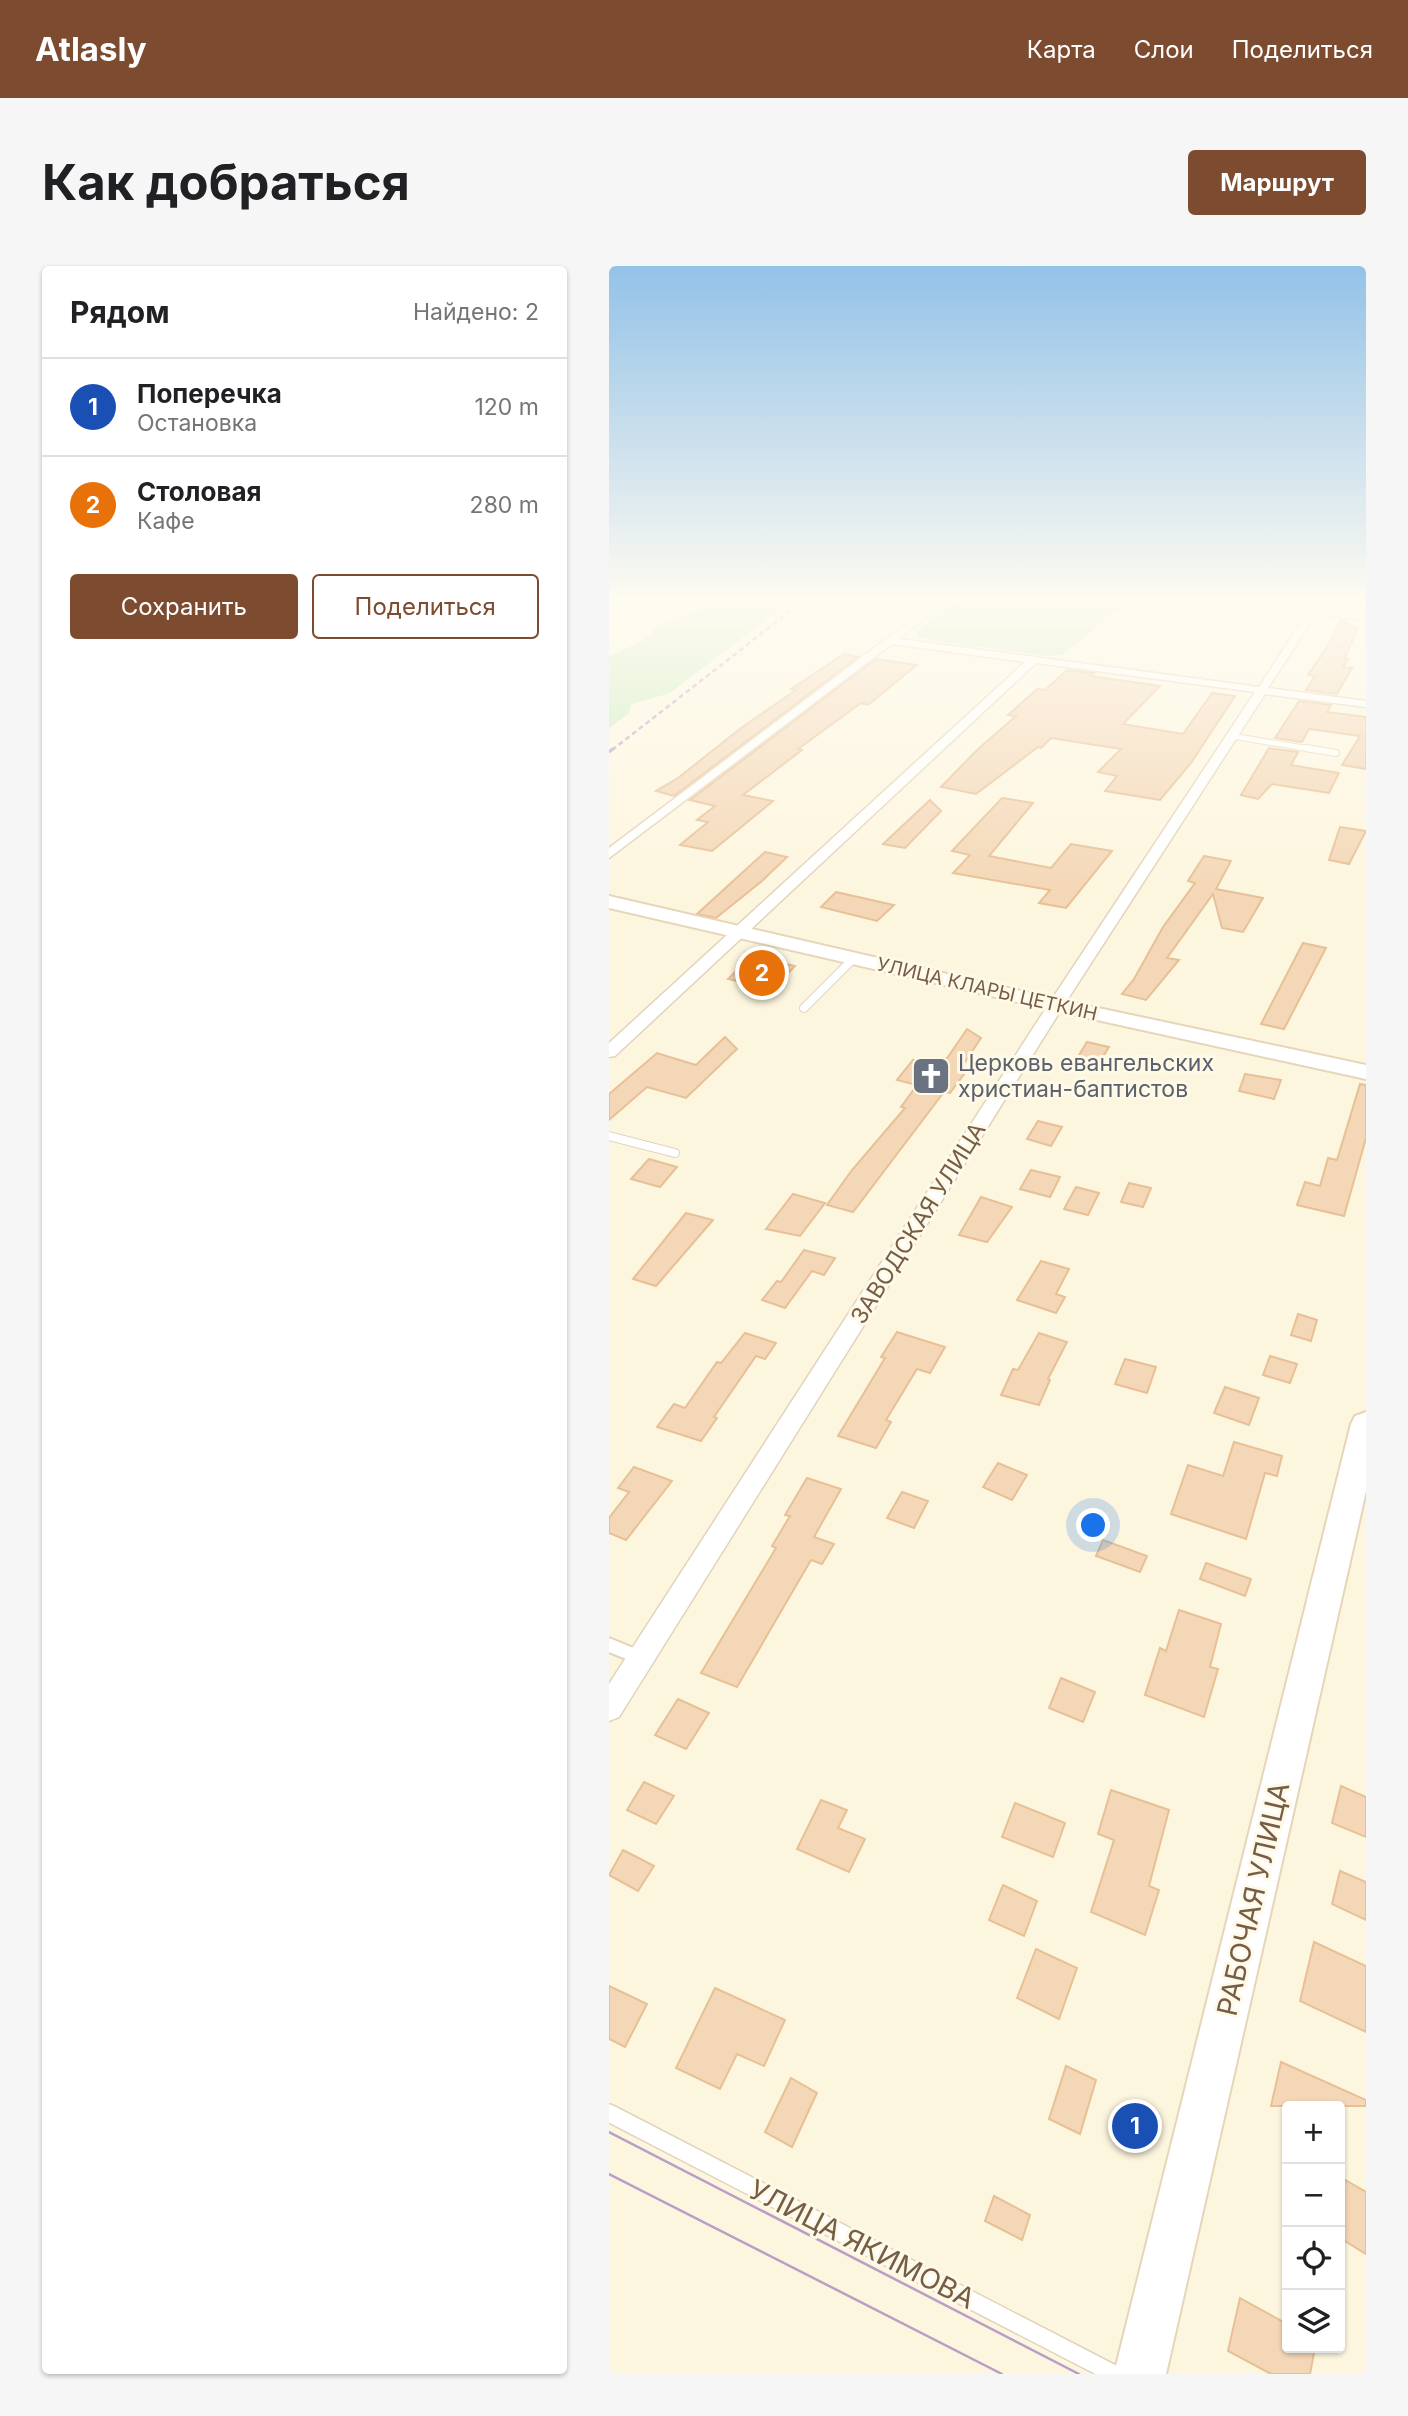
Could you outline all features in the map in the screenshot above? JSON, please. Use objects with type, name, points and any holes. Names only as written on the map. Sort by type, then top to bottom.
[{"type":"street","points":[[609,855],[818,697]]},
{"type":"street","points":[[609,1052],[992,697]]},
{"type":"street","name":"ЗАВОДСКАЯ УЛИЦА","points":[[609,1708],[1056,1005],[1257,697]]},
{"type":"street","points":[[1320,697],[1366,704]]},
{"type":"street","name":"УЛИЦА КЛАРЫ ЦЕТКИН","points":[[609,902],[1056,1005],[1366,1072]]},
{"type":"street","name":"РАБОЧАЯ УЛИЦА","points":[[1140,2374],[1366,1424]]},
{"type":"lane","points":[[1232,736],[1336,753]]},
{"type":"lane","points":[[804,1008],[854,958]]},
{"type":"lane","points":[[609,1136],[675,1153]]},
{"type":"lane","points":[[609,1645],[641,1658]]},
{"type":"lane","name":"УЛИЦА ЯКИМОВА","points":[[609,2113],[1114,2374]]},
{"type":"green space","points":[[609,697],[655,697],[632,704],[628,714],[609,728]]},
{"type":"building","points":[[785,697],[805,697],[674,796],[656,791],[678,778],[741,728]]},
{"type":"building","points":[[825,697],[877,697],[868,705],[861,703],[798,749],[802,750],[743,795],[773,801],[712,851],[680,845],[708,822],[697,820],[715,806],[690,800]]},
{"type":"building","points":[[1028,697],[1149,697],[1123,724],[1183,734],[1209,697],[1234,697],[1191,763],[1160,800],[1105,791],[1117,776],[1098,772],[1121,749],[1051,738],[976,794],[941,787],[977,750],[1016,716],[1008,715]]},
{"type":"building","points":[[1299,701],[1331,705],[1327,712],[1366,717],[1366,769],[1342,765],[1360,736],[1309,729],[1302,742],[1275,738]]},
{"type":"building","points":[[1269,748],[1298,752],[1291,765],[1339,773],[1329,793],[1272,784],[1258,799],[1241,795]]},
{"type":"building","points":[[1002,798],[1033,803],[989,856],[1051,868],[1071,844],[1112,851],[1066,908],[1039,903],[1050,890],[953,873],[970,855],[952,851]]},
{"type":"building","points":[[930,800],[941,811],[905,848],[883,844]]},
{"type":"building","points":[[1340,827],[1366,831],[1349,864],[1329,860]]},
{"type":"building","points":[[765,852],[787,857],[716,918],[697,914]]},
{"type":"building","points":[[1204,856],[1231,861],[1216,889],[1263,898],[1243,932],[1222,928],[1213,894],[1167,958],[1179,960],[1146,1000],[1122,994],[1134,979],[1163,927],[1195,883],[1188,881]]},
{"type":"building","points":[[836,892],[894,905],[877,921],[821,907]]},
{"type":"building","points":[[1303,943],[1326,948],[1284,1029],[1261,1024]]},
{"type":"building","points":[[752,956],[795,966],[772,989],[728,979]]},
{"type":"building","points":[[967,1029],[981,1038],[959,1071],[965,1073],[950,1093],[944,1092],[853,1212],[827,1205],[852,1170],[905,1108],[901,1107],[917,1085],[897,1080],[913,1060],[941,1067]]},
{"type":"building","points":[[725,1037],[737,1049],[686,1098],[647,1087],[609,1120],[609,1094],[657,1053],[696,1065]]},
{"type":"building","points":[[1087,1042],[1109,1047],[1096,1068],[1074,1063]]},
{"type":"building","points":[[1245,1074],[1281,1080],[1274,1099],[1239,1091]]},
{"type":"building","points":[[1360,1084],[1366,1085],[1366,1138],[1344,1216],[1297,1205],[1305,1182],[1320,1186],[1328,1158],[1337,1160]]},
{"type":"building","points":[[1038,1121],[1062,1127],[1051,1146],[1027,1139]]},
{"type":"building","points":[[649,1159],[677,1167],[660,1187],[631,1179]]},
{"type":"building","points":[[1031,1170],[1060,1177],[1050,1197],[1020,1189]]},
{"type":"building","points":[[1129,1183],[1151,1188],[1143,1207],[1121,1202]]},
{"type":"building","points":[[1076,1187],[1099,1193],[1088,1215],[1064,1209]]},
{"type":"building","points":[[793,1194],[825,1203],[800,1236],[766,1229]]},
{"type":"building","points":[[981,1197],[1012,1207],[987,1242],[959,1235]]},
{"type":"building","points":[[686,1213],[713,1220],[656,1286],[633,1279]]},
{"type":"building","points":[[804,1250],[835,1258],[824,1275],[812,1271],[785,1308],[762,1300],[777,1281],[781,1282]]},
{"type":"building","points":[[1041,1261],[1069,1269],[1056,1294],[1065,1297],[1056,1313],[1017,1300]]},
{"type":"building","points":[[1298,1314],[1317,1320],[1311,1341],[1291,1335]]},
{"type":"building","points":[[897,1332],[945,1347],[930,1373],[917,1369],[886,1420],[891,1422],[876,1448],[838,1436],[885,1358],[881,1357]]},
{"type":"building","points":[[745,1333],[776,1343],[765,1359],[756,1356],[714,1417],[717,1418],[701,1441],[657,1427],[674,1404],[685,1408],[717,1362],[721,1363]]},
{"type":"building","points":[[1039,1333],[1067,1342],[1048,1379],[1050,1380],[1039,1405],[1001,1395],[1013,1369],[1018,1370]]},
{"type":"building","points":[[1270,1356],[1297,1364],[1290,1383],[1263,1375]]},
{"type":"building","points":[[1125,1359],[1156,1367],[1147,1393],[1115,1384]]},
{"type":"building","points":[[1225,1387],[1259,1398],[1249,1425],[1214,1413]]},
{"type":"building","points":[[1234,1442],[1282,1456],[1277,1476],[1265,1473],[1246,1539],[1171,1514],[1188,1465],[1223,1476]]},
{"type":"building","points":[[998,1463],[1027,1475],[1012,1500],[983,1487]]},
{"type":"building","points":[[634,1467],[672,1481],[626,1540],[609,1533],[609,1518],[629,1492],[618,1488]]},
{"type":"building","points":[[807,1478],[841,1489],[814,1537],[834,1544],[822,1564],[811,1560],[737,1687],[701,1673],[776,1548],[772,1546],[790,1516],[785,1515]]},
{"type":"building","points":[[902,1492],[928,1501],[914,1528],[887,1518]]},
{"type":"building","points":[[1103,1540],[1147,1556],[1140,1572],[1096,1556]]},
{"type":"building","points":[[1206,1563],[1251,1579],[1245,1596],[1200,1579]]},
{"type":"building","points":[[1179,1610],[1221,1624],[1210,1667],[1218,1669],[1204,1717],[1145,1695],[1160,1648],[1166,1651]]},
{"type":"building","points":[[1061,1678],[1095,1692],[1083,1722],[1049,1708]]},
{"type":"building","points":[[678,1699],[709,1713],[686,1749],[655,1735]]},
{"type":"building","points":[[644,1782],[674,1796],[656,1824],[627,1810]]},
{"type":"building","points":[[1341,1786],[1366,1797],[1366,1837],[1332,1823]]},
{"type":"building","points":[[1111,1790],[1169,1810],[1149,1886],[1159,1890],[1145,1935],[1091,1912],[1114,1840],[1098,1834]]},
{"type":"building","points":[[821,1800],[847,1810],[838,1828],[865,1839],[849,1872],[797,1849]]},
{"type":"building","points":[[1015,1803],[1065,1823],[1053,1857],[1002,1837]]},
{"type":"building","points":[[623,1850],[654,1866],[638,1891],[609,1875]]},
{"type":"building","points":[[1340,1871],[1366,1882],[1366,1920],[1332,1904]]},
{"type":"building","points":[[1003,1885],[1037,1901],[1024,1936],[989,1920]]},
{"type":"building","points":[[1314,1942],[1366,1966],[1366,2032],[1300,2001]]},
{"type":"building","points":[[1036,1949],[1077,1968],[1059,2019],[1017,1998]]},
{"type":"building","points":[[609,1986],[647,2004],[625,2047],[609,2039]]},
{"type":"building","points":[[715,1988],[785,2020],[764,2066],[737,2054],[720,2089],[676,2068]]},
{"type":"building","points":[[1281,2062],[1366,2100],[1366,2106],[1345,2106],[1345,2101],[1282,2101],[1282,2106],[1271,2106]]},
{"type":"building","points":[[1066,2066],[1096,2080],[1080,2134],[1049,2119]]},
{"type":"building","points":[[791,2078],[817,2093],[792,2147],[765,2132]]},
{"type":"building","points":[[1345,2180],[1366,2192],[1366,2254],[1345,2241]]},
{"type":"building","points":[[994,2196],[1030,2215],[1022,2240],[985,2221]]},
{"type":"building","points":[[1240,2298],[1282,2321],[1282,2353],[1314,2353],[1310,2374],[1271,2374],[1228,2351]]},
{"type":"tram line","points":[[609,2132],[1079,2374]]},
{"type":"tram line","points":[[609,2174],[1002,2374]]},
{"type":"railway","points":[[612,750],[680,697]]},
{"type":"railway","points":[[609,752],[614,748]]},
{"type":"place","name":"Столовая","points":[[762,973]]},
{"type":"place","name":"Церковь евангельских христиан-баптистов","points":[[931,1076]]},
{"type":"place","name":"Поперечка","points":[[1135,2126]]}]
